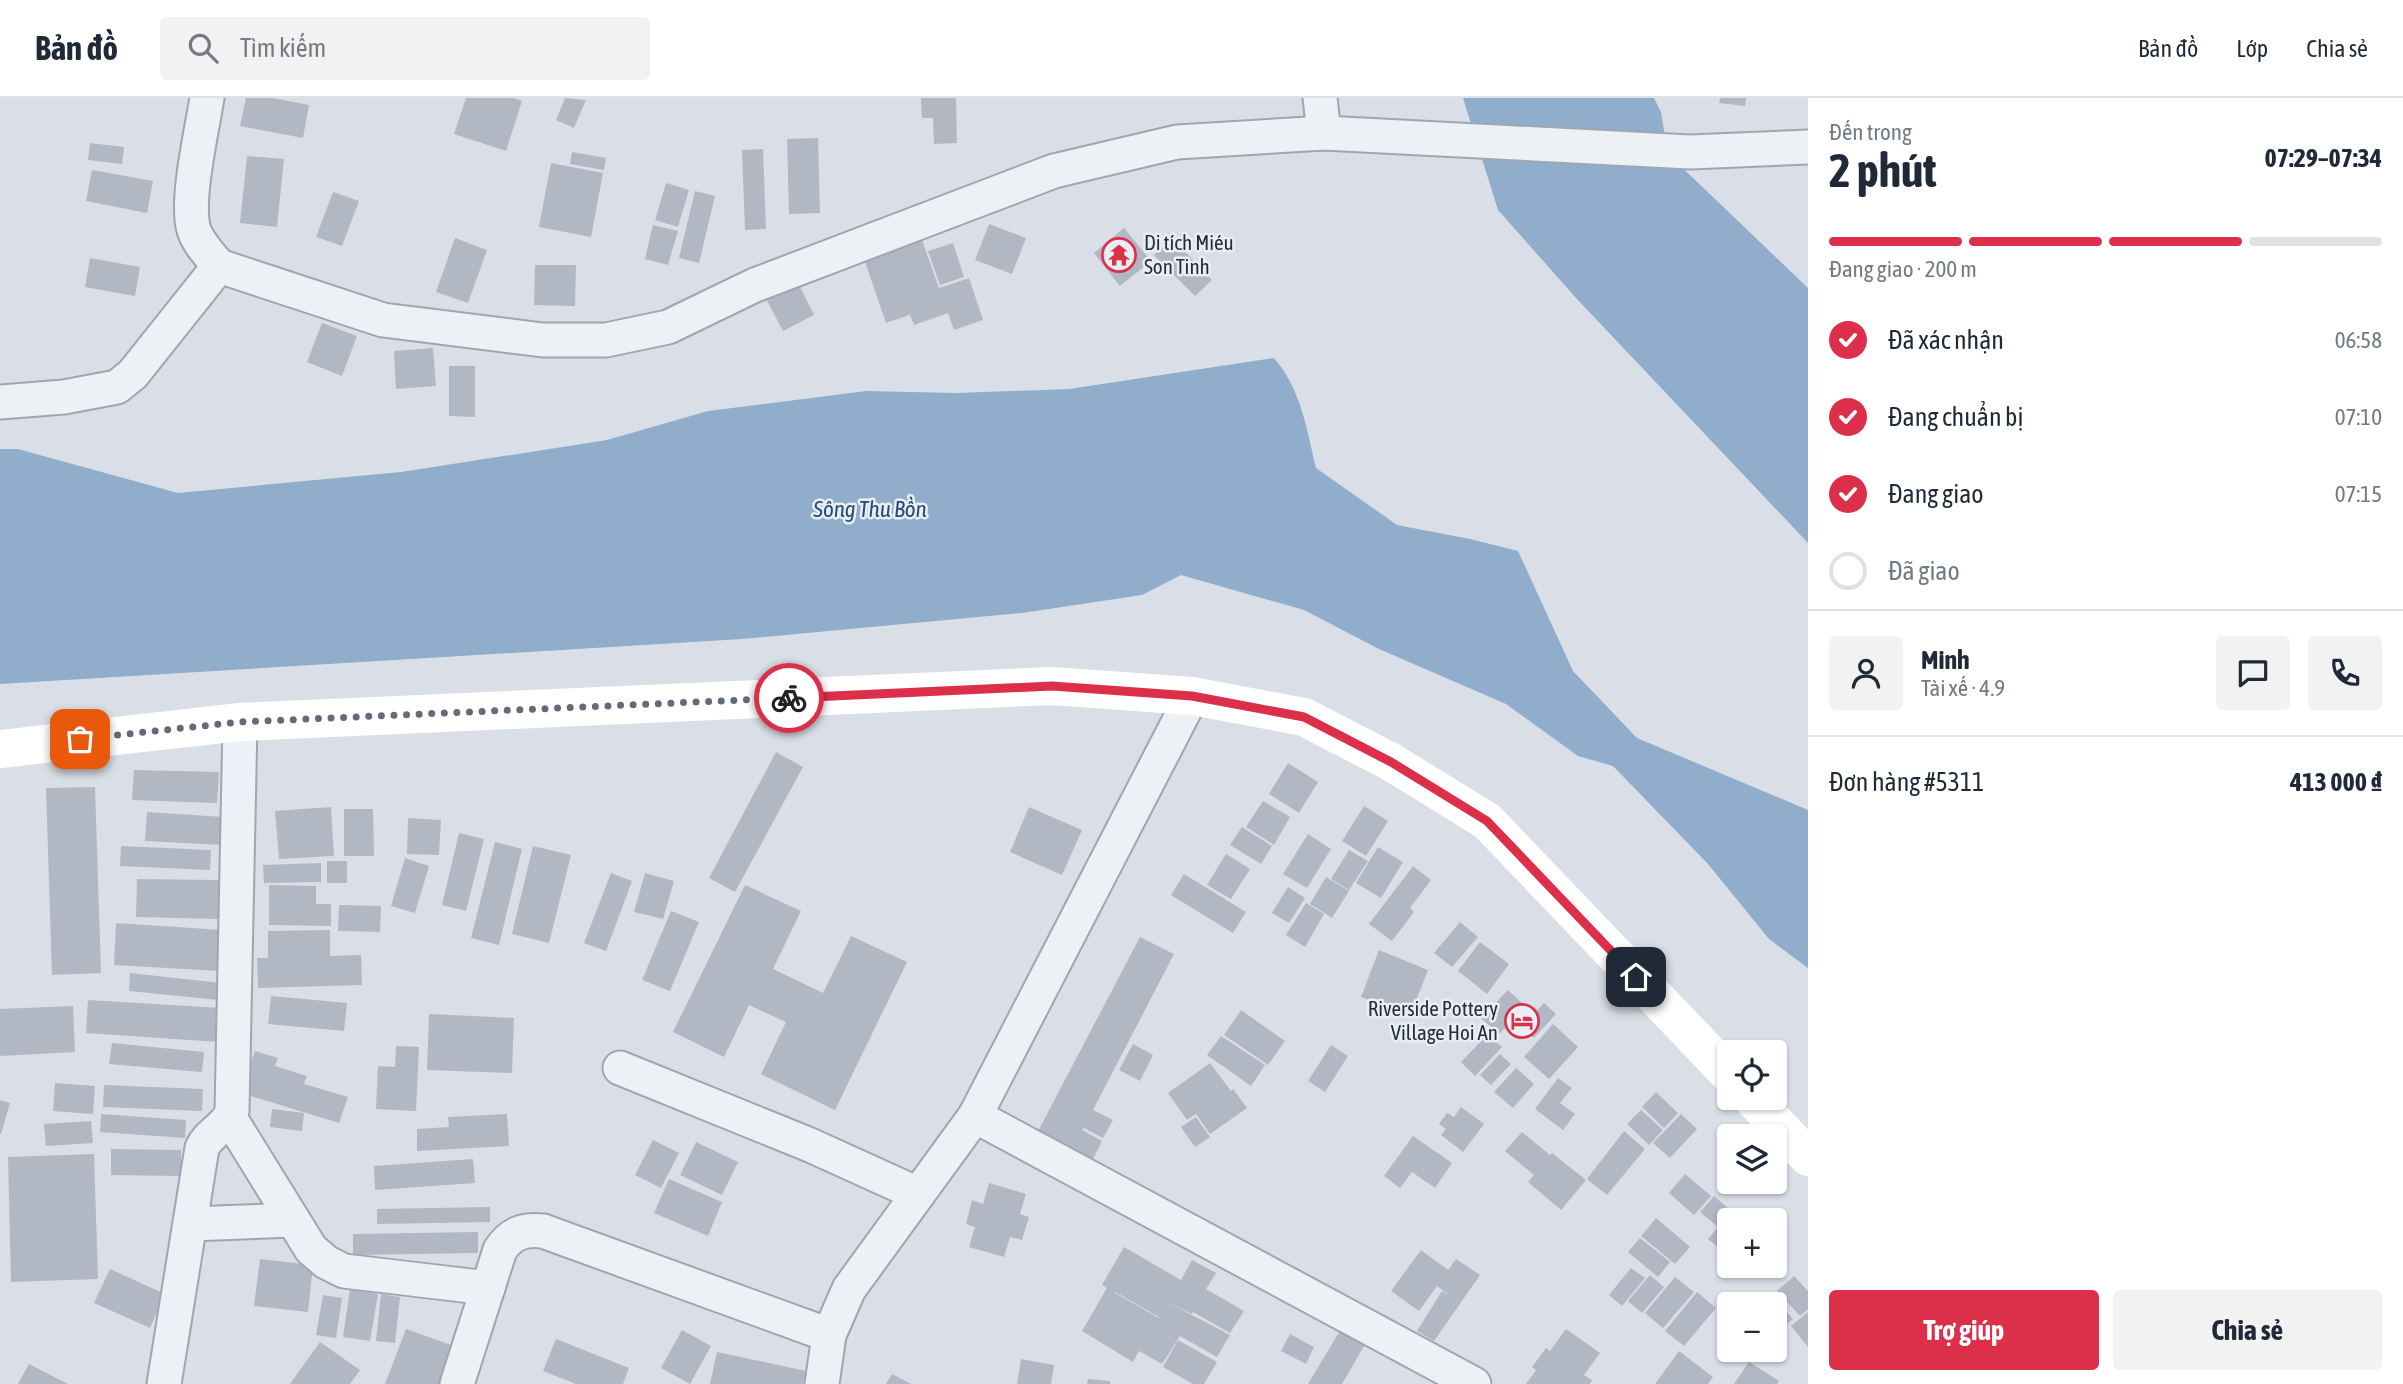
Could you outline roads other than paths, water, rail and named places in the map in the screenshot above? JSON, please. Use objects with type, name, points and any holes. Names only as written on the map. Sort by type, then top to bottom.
[{"type":"main road","points":[[0,749],[240,722],[1052,686],[1192,696],[1304,717],[1391,762],[1487,821],[1717,1061]]},
{"type":"main road","points":[[1763,1110],[1808,1157]]},
{"type":"street","points":[[207,98],[191,206],[194,231],[219,266],[383,320],[542,340],[606,340],[668,327],[755,285],[1054,171],[1177,142],[1324,134],[1690,152],[1808,147]]},
{"type":"street","points":[[1320,98],[1324,134]]},
{"type":"street","points":[[0,401],[64,397],[117,387],[133,374],[219,266]]},
{"type":"street","points":[[822,1384],[829,1335],[849,1289],[975,1116],[1192,696]]},
{"type":"street","points":[[164,1384],[202,1147],[230,1118],[232,1111],[240,722]]},
{"type":"street","points":[[620,1068],[810,1145],[918,1194]]},
{"type":"street","points":[[975,1116],[1474,1384]]},
{"type":"street","points":[[230,1118],[311,1249],[326,1262],[344,1271],[488,1288]]},
{"type":"street","points":[[191,1224],[293,1220]]},
{"type":"street","points":[[457,1384],[500,1250],[516,1233],[530,1229],[543,1231],[829,1335]]},
{"type":"water","points":[[1463,98],[1654,98],[1661,112],[1668,154],[1808,288],[1808,543],[1576,298],[1498,210]]},
{"type":"water","name":"Sông Thu Bồn","points":[[1274,358],[1297,396],[1316,468],[1397,525],[1518,551],[1573,671],[1637,738],[1808,810],[1808,968],[1769,939],[1708,864],[1613,766],[1578,756],[1506,704],[1379,649],[1304,610],[1181,575],[1142,595],[1022,613],[742,639],[0,684],[0,449],[18,449],[178,493],[401,472],[607,440],[708,411],[866,391],[956,393],[1069,389]]},
{"type":"place","name":"Di tích Miéu Son Tinh","points":[[1119,255]]},
{"type":"place","name":"Riverside Pottery Village Hoi An","points":[[1522,1021]]}]
